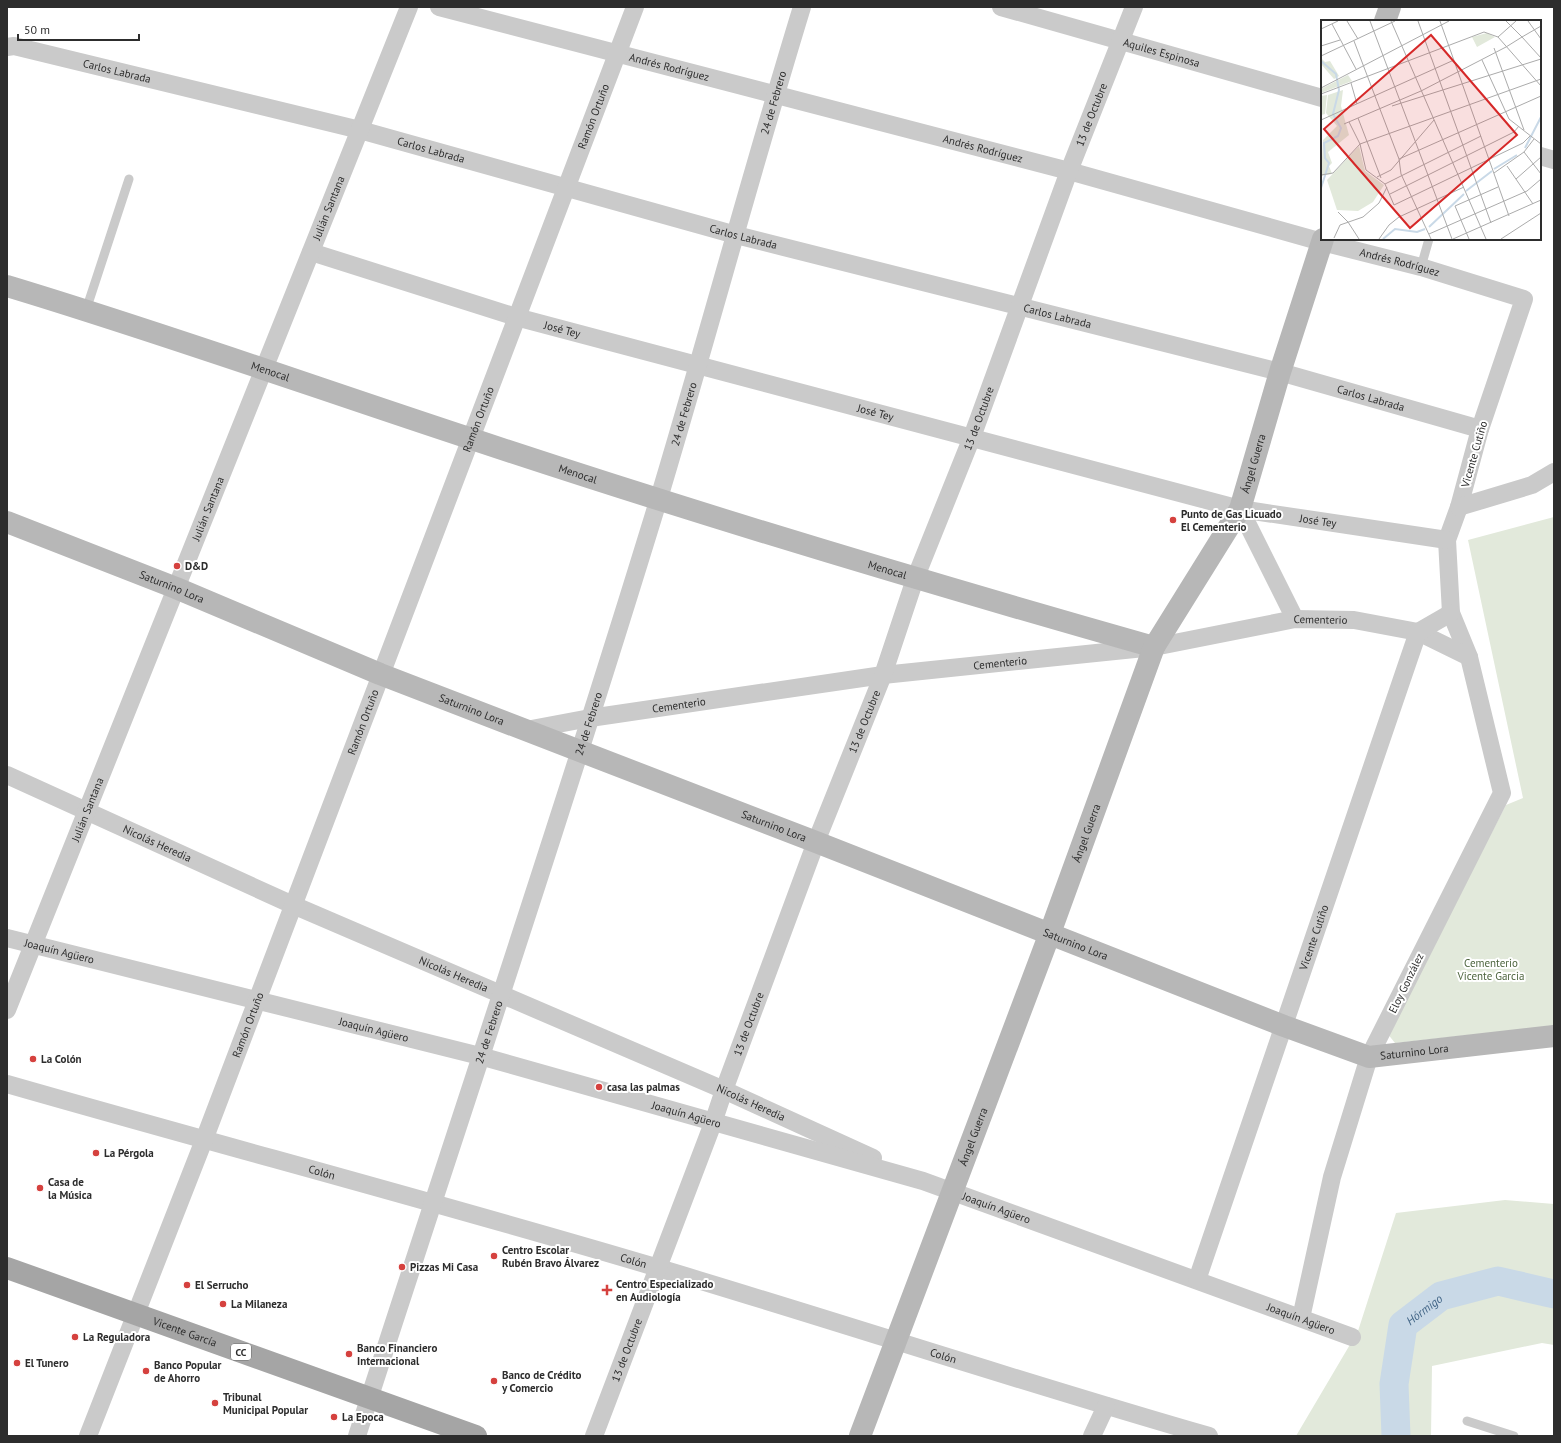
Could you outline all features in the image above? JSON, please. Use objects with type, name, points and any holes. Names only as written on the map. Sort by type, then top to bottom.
[{"type":"main road","name":"Vicente García","points":[[7,1268],[476,1436]]},
{"type":"street","name":"Julián Santana","points":[[7,1010],[409,7]]},
{"type":"street","name":"Andrés Rodríguez","points":[[440,7],[1069,171],[1321,239]]},
{"type":"street","name":"Ramón Ortuño","points":[[88,1436],[204,1140],[616,53],[635,7]]},
{"type":"street","name":"24 de Febrero","points":[[357,1436],[590,718],[658,500],[736,235],[775,94],[802,7]]},
{"type":"street","name":"Aquiles Espinosa","points":[[1001,7],[1321,98]]},
{"type":"street","name":"13 de Octubre","points":[[594,1436],[713,1123],[816,842],[883,676],[915,579],[972,437],[1069,171],[1119,41],[1134,7]]},
{"type":"street","points":[[1386,20],[1390,7]]},
{"type":"street","name":"Carlos Labrada","points":[[7,47],[14,46],[360,130],[736,235],[1280,372],[1480,429]]},
{"type":"street","points":[[1541,156],[1554,160]]},
{"type":"street","name":"Andrés Rodríguez","points":[[1323,240],[1421,267],[1524,299]]},
{"type":"street","name":"Ángel Guerra","points":[[860,1436],[1050,933],[1154,647],[1240,509],[1280,372],[1323,240]]},
{"type":"street","name":"José Tey","points":[[311,252],[516,317],[1240,509],[1447,540]]},
{"type":"street","name":"Menocal","points":[[7,286],[264,368],[470,439],[658,500],[915,579],[1154,647]]},
{"type":"street","name":"Vicente Cutiño","points":[[1469,657],[1451,613],[1447,540],[1459,507],[1480,429],[1524,299]]},
{"type":"street","points":[[1459,507],[1532,485],[1554,472]]},
{"type":"street","points":[[1240,509],[1295,620]]},
{"type":"street","name":"Saturnino Lora","points":[[7,522],[176,588],[380,674],[1050,933],[1284,1026],[1369,1057],[1554,1036]]},
{"type":"street","points":[[1418,632],[1451,613]]},
{"type":"street","name":"Cementerio","points":[[526,730],[590,718],[883,676],[1154,647],[1295,620],[1354,620],[1418,632],[1469,657]]},
{"type":"street","name":"Vicente Cutiño","points":[[1197,1280],[1418,632]]},
{"type":"street","name":"Eloy González","points":[[1301,1318],[1332,1177],[1369,1057],[1502,793],[1469,657]]},
{"type":"street","name":"Nicolás Heredia","points":[[7,776],[293,905],[724,1090],[923,1181]]},
{"type":"street","name":"Joaquín Agüero","points":[[7,938],[480,1056],[713,1123],[923,1181],[951,1193],[1197,1280],[1352,1337]]},
{"type":"street","name":"Colón","points":[[7,1084],[204,1140],[433,1202],[658,1268],[1106,1406],[1210,1436]]},
{"type":"street","points":[[1092,1436],[1106,1406]]},
{"type":"lane","points":[[86,310],[129,179]]},
{"type":"lane","points":[[1421,267],[1429,240]]},
{"type":"lane","points":[[1467,1421],[1514,1436]]},
{"type":"green space","name":"Cementerio Vicente Garcia","points":[[1554,517],[1554,1026],[1395,1043],[1387,1033],[1506,805],[1523,798],[1468,540]]},
{"type":"green space","points":[[1505,1200],[1554,1204],[1554,1345],[1542,1343],[1432,1366],[1431,1436],[1296,1436],[1358,1331],[1396,1213]]},
{"type":"waterway","name":"Hórmigo","points":[[1396,1436],[1394,1384],[1403,1325],[1441,1296],[1498,1281],[1554,1294]]},
{"type":"place","name":"Punto de Gas Licuado El Cementerio","points":[[1173,520]]},
{"type":"place","name":"D&D","points":[[177,566]]},
{"type":"place","name":"La Colón","points":[[33,1059]]},
{"type":"place","name":"casa las palmas","points":[[599,1087]]},
{"type":"place","name":"La Pérgola","points":[[96,1153]]},
{"type":"place","name":"Casa de la Música","points":[[40,1188]]},
{"type":"place","name":"Centro Escolar Rubén Bravo Álvarez","points":[[494,1256]]},
{"type":"place","name":"Pizzas Mi Casa","points":[[402,1267]]},
{"type":"place","name":"El Serrucho","points":[[187,1285]]},
{"type":"place","name":"Centro Especializado en Audiología","points":[[607,1290]]},
{"type":"place","name":"La Milaneza","points":[[223,1304]]},
{"type":"place","name":"La Reguladora","points":[[75,1337]]},
{"type":"place","name":"Banco Financiero Internacional","points":[[349,1354]]},
{"type":"place","name":"El Tunero","points":[[17,1363]]},
{"type":"place","name":"Banco Popular de Ahorro","points":[[146,1371]]},
{"type":"place","name":"Banco de Crédito y Comercio","points":[[494,1381]]},
{"type":"place","name":"Tribunal Municipal Popular","points":[[215,1403]]},
{"type":"place","name":"La Epoca","points":[[334,1417]]}]
